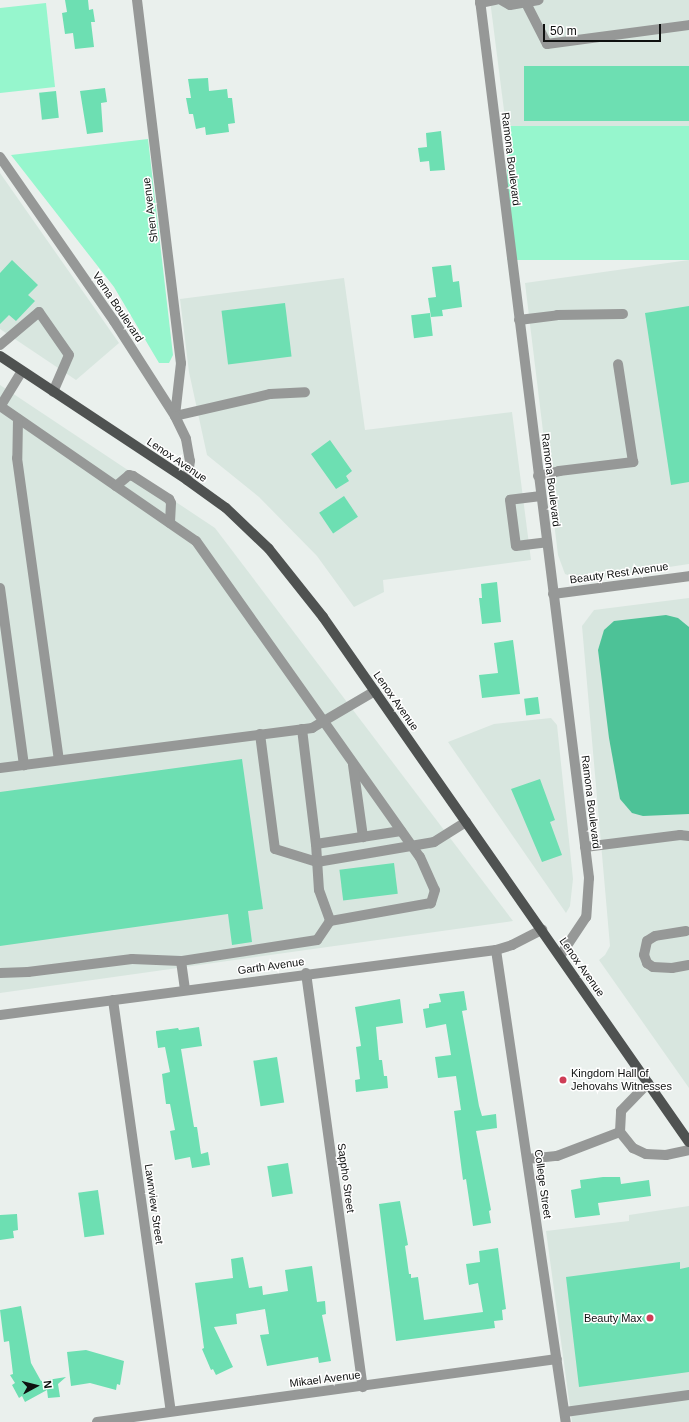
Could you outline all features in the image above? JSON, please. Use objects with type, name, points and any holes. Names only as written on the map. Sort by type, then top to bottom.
[{"type":"main road","name":"Lenox Avenue","points":[[0,356],[187,480],[226,508],[269,549],[315,606],[689,1142]]},
{"type":"street","name":"Shen Avenue","points":[[137,0],[181,363],[175,416]]},
{"type":"street","points":[[480,1],[496,0]]},
{"type":"street","points":[[501,0],[510,5],[539,0]]},
{"type":"street","name":"Ramona Boulevard","points":[[480,1],[589,884],[586,917],[560,956]]},
{"type":"street","points":[[526,3],[547,44],[689,25]]},
{"type":"street","name":"Verna Boulevard","points":[[0,157],[114,320],[175,416],[186,439],[189,455],[187,480]]},
{"type":"street","points":[[0,345],[39,312],[69,355],[53,392]]},
{"type":"street","points":[[519,320],[557,315],[623,314]]},
{"type":"street","points":[[538,476],[559,471],[634,462],[618,364]]},
{"type":"street","points":[[0,973],[28,972],[132,959],[181,962],[318,940],[330,921],[431,903],[435,890],[420,857],[323,723],[196,542],[0,407],[22,371]]},
{"type":"street","points":[[175,416],[270,394],[305,392]]},
{"type":"street","points":[[18,419],[17,458],[59,760]]},
{"type":"street","points":[[116,486],[129,475],[134,476],[169,499],[171,503],[170,524]]},
{"type":"street","points":[[541,496],[510,500],[514,531],[516,546],[547,542]]},
{"type":"street","name":"Beauty Rest Avenue","points":[[553,594],[689,576]]},
{"type":"street","points":[[0,588],[24,765]]},
{"type":"street","points":[[0,768],[302,729],[323,723],[375,691]]},
{"type":"street","points":[[302,729],[316,844],[319,890],[330,921]]},
{"type":"street","points":[[260,734],[275,848],[317,862],[413,848],[434,842],[466,822]]},
{"type":"street","points":[[353,764],[363,837]]},
{"type":"street","points":[[316,844],[401,830]]},
{"type":"street","points":[[585,847],[680,834],[689,836]]},
{"type":"street","name":"Garth Avenue","points":[[0,1015],[306,973],[496,950],[512,945],[542,930]]},
{"type":"street","points":[[686,931],[655,936],[647,941],[644,956],[647,963],[653,967],[689,965]]},
{"type":"street","name":"College Street","points":[[496,950],[566,1417]]},
{"type":"street","points":[[181,962],[185,990]]},
{"type":"street","name":"Sappho Street","points":[[306,973],[363,1387]]},
{"type":"street","name":"Lawnview Street","points":[[113,1000],[171,1412]]},
{"type":"street","points":[[648,1083],[621,1111],[620,1132],[633,1148],[646,1154],[666,1155],[689,1150]]},
{"type":"street","points":[[527,1159],[557,1156],[620,1132]]},
{"type":"street","name":"Mikael Avenue","points":[[97,1422],[363,1387],[557,1359]]},
{"type":"street","points":[[566,1417],[689,1395]]},
{"type":"shaded area","points":[[490,0],[689,0],[689,126],[509,150]]},
{"type":"shaded area","points":[[46,3],[55,87],[0,93],[0,8]]},
{"type":"shaded area","points":[[507,126],[689,126],[689,260],[507,260]]},
{"type":"shaded area","points":[[148,139],[173,355],[169,363],[159,363],[114,287],[11,155]]},
{"type":"shaded area","points":[[0,173],[119,343],[76,380],[0,329]]},
{"type":"shaded area","points":[[689,260],[689,564],[582,580],[565,574],[558,555],[525,283]]},
{"type":"shaded area","points":[[344,278],[365,430],[512,412],[531,560],[383,580],[384,592],[354,607],[317,556],[259,497],[207,455],[189,372],[180,299]]},
{"type":"shaded area","points":[[0,385],[215,528],[513,921],[0,993]]},
{"type":"shaded area","points":[[689,598],[689,1088],[599,960],[605,955],[610,946],[582,626],[594,610]]},
{"type":"shaded area","points":[[666,615],[678,618],[689,627],[689,814],[643,816],[632,813],[620,799],[609,738],[598,650],[604,630],[614,621]]},
{"type":"shaded area","points":[[551,718],[557,725],[573,879],[570,906],[566,913],[448,742],[494,724]]},
{"type":"shaded area","points":[[689,1206],[689,1422],[572,1422],[546,1231],[629,1221],[629,1215]]},
{"type":"building","points":[[65,0],[88,0],[89,10],[93,9],[95,22],[91,22],[94,47],[75,49],[73,33],[65,34],[62,13],[67,12]]},
{"type":"building","points":[[524,66],[689,66],[689,121],[524,121]]},
{"type":"building","points":[[208,78],[209,91],[227,89],[228,98],[232,98],[235,123],[228,124],[229,132],[206,135],[205,127],[196,129],[193,114],[189,114],[186,98],[191,98],[188,79]]},
{"type":"building","points":[[105,88],[107,102],[101,103],[103,132],[87,134],[80,91]]},
{"type":"building","points":[[56,91],[59,118],[42,120],[39,93]]},
{"type":"building","points":[[441,131],[445,170],[430,171],[429,161],[420,162],[418,148],[427,147],[426,133]]},
{"type":"building","points":[[12,260],[38,285],[28,295],[35,301],[16,321],[9,315],[0,324],[0,273]]},
{"type":"building","points":[[451,265],[453,282],[459,281],[462,307],[442,310],[443,316],[431,317],[428,298],[436,297],[432,267]]},
{"type":"building","points":[[285,303],[292,357],[228,364],[221,311]]},
{"type":"building","points":[[689,306],[689,482],[671,485],[645,313]]},
{"type":"building","points":[[430,313],[433,336],[414,338],[411,315]]},
{"type":"building","points":[[330,440],[352,471],[346,476],[349,481],[336,489],[311,454]]},
{"type":"building","points":[[344,496],[358,517],[333,534],[319,513]]},
{"type":"building","points":[[497,582],[501,622],[482,624],[479,598],[482,598],[481,584]]},
{"type":"building","points":[[513,640],[520,694],[482,698],[479,675],[498,673],[494,643]]},
{"type":"building","points":[[538,697],[540,714],[526,716],[524,699]]},
{"type":"building","points":[[242,759],[263,909],[248,911],[252,942],[232,945],[228,914],[0,946],[0,792]]},
{"type":"building","points":[[540,779],[555,820],[550,822],[562,855],[542,862],[511,789]]},
{"type":"building","points":[[394,863],[398,894],[343,900],[339,870]]},
{"type":"building","points":[[464,991],[467,1010],[462,1011],[479,1106],[482,1116],[496,1114],[497,1128],[476,1131],[491,1210],[489,1211],[491,1223],[473,1226],[466,1179],[463,1180],[454,1111],[461,1110],[456,1076],[438,1078],[435,1057],[451,1055],[446,1024],[426,1028],[423,1009],[429,1008],[429,1004],[441,1002],[439,994]]},
{"type":"building","points":[[400,999],[403,1023],[376,1027],[379,1060],[382,1060],[384,1076],[387,1076],[388,1088],[356,1092],[355,1080],[360,1079],[356,1047],[361,1046],[355,1007]]},
{"type":"building","points":[[199,1027],[202,1046],[181,1049],[194,1127],[197,1127],[201,1154],[208,1152],[210,1165],[192,1168],[190,1157],[175,1160],[170,1131],[175,1130],[170,1104],[166,1104],[162,1074],[170,1072],[165,1047],[158,1048],[156,1031]]},
{"type":"building","points":[[277,1057],[284,1102],[260,1106],[253,1061]]},
{"type":"building","points":[[288,1163],[293,1194],[272,1197],[267,1166]]},
{"type":"building","points":[[603,1177],[620,1177],[621,1184],[649,1180],[651,1196],[598,1203],[600,1215],[575,1218],[571,1190],[581,1188],[580,1180]]},
{"type":"building","points":[[98,1190],[104,1235],[84,1237],[78,1193]]},
{"type":"building","points":[[400,1201],[408,1245],[405,1246],[409,1274],[411,1274],[411,1278],[418,1277],[424,1320],[483,1312],[478,1283],[469,1285],[466,1264],[480,1262],[479,1251],[498,1248],[506,1309],[502,1310],[503,1320],[494,1321],[495,1328],[396,1341],[379,1204]]},
{"type":"building","points":[[17,1214],[18,1230],[13,1231],[14,1238],[0,1240],[0,1215]]},
{"type":"building","points":[[243,1257],[249,1288],[262,1286],[263,1295],[288,1291],[285,1270],[312,1266],[317,1302],[325,1301],[326,1314],[322,1315],[331,1361],[319,1363],[318,1357],[267,1366],[260,1335],[269,1334],[265,1309],[236,1314],[237,1324],[214,1327],[233,1367],[216,1375],[213,1369],[211,1370],[202,1349],[204,1348],[195,1283],[233,1278],[231,1259]]},
{"type":"building","points":[[680,1262],[680,1269],[689,1267],[689,1372],[579,1387],[566,1277]]},
{"type":"building","points":[[21,1306],[31,1363],[41,1381],[66,1377],[58,1384],[60,1397],[48,1398],[47,1390],[25,1402],[22,1396],[19,1398],[12,1385],[15,1383],[10,1375],[13,1374],[9,1341],[4,1342],[0,1310]]},
{"type":"building","points":[[86,1350],[124,1361],[120,1385],[117,1384],[116,1390],[90,1383],[71,1386],[67,1352]]},
{"type":"place","name":"Kingdom Hall of Jehovahs Witnesses","points":[[563,1080]]},
{"type":"place","name":"Beauty Max","points":[[650,1318]]}]
